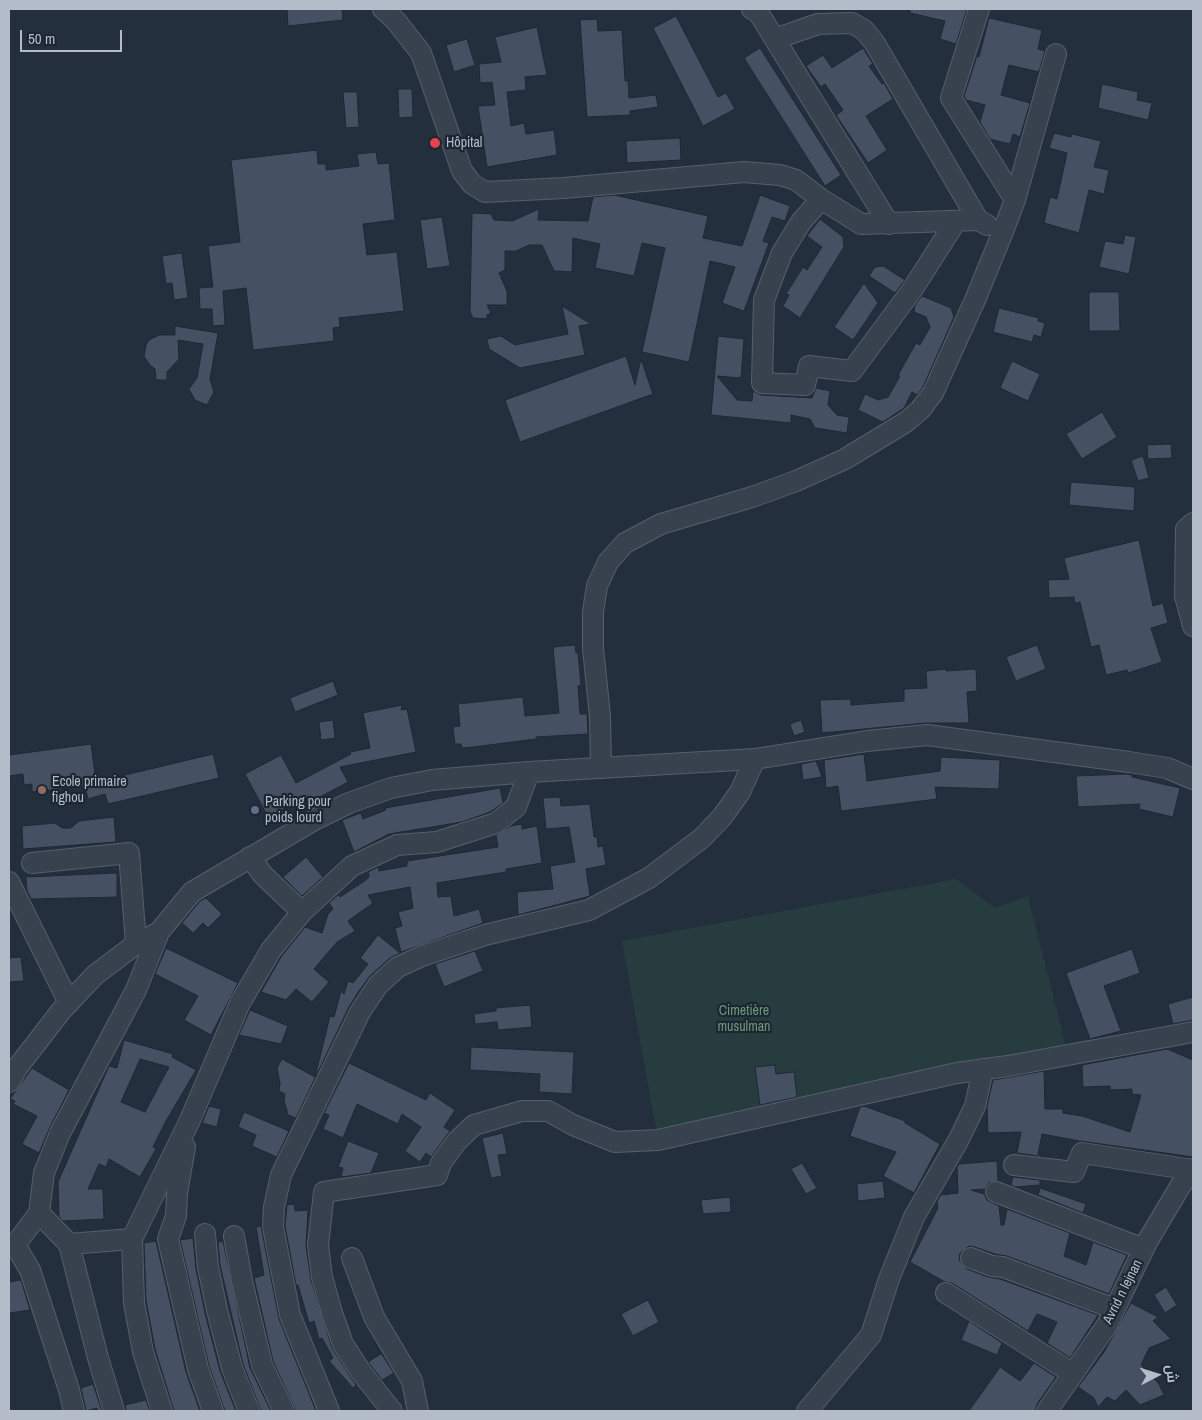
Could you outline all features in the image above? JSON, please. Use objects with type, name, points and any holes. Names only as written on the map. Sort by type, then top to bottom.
[{"type":"street","points":[[383,9],[396,20],[421,53],[462,171],[472,184],[485,192],[546,190],[744,172],[780,175],[796,180],[821,199],[861,224],[978,220]]},
{"type":"street","points":[[752,9],[758,12],[889,224]]},
{"type":"street","points":[[979,9],[951,98],[1015,200]]},
{"type":"street","points":[[775,39],[818,24],[852,24],[864,30],[874,42],[978,220],[1002,234]]},
{"type":"street","points":[[601,768],[600,716],[593,648],[593,612],[597,586],[608,562],[625,543],[661,524],[752,497],[796,481],[846,459],[906,422],[920,410],[933,393],[975,300],[1015,200],[1056,54]]},
{"type":"street","points":[[821,199],[801,222],[782,253],[764,300],[762,382],[804,385],[809,366],[852,370],[912,290],[956,221]]},
{"type":"street","points":[[1193,523],[1186,529],[1185,596],[1193,626]]},
{"type":"street","points":[[74,1411],[30,1270],[12,1246],[39,1214],[44,1173],[60,1133],[136,990],[159,932],[192,892],[316,819],[349,803],[390,788],[432,780],[529,772],[755,759],[867,741],[928,735],[1167,768],[1193,779]]},
{"type":"street","points":[[329,1411],[290,1316],[274,1227],[274,1207],[281,1175],[360,1012],[378,985],[398,967],[406,963],[485,935],[589,910],[649,878],[702,838],[722,817],[740,792],[755,759]]},
{"type":"street","points":[[162,1411],[144,1352],[134,1303],[132,1239],[190,1120],[240,1003],[271,950],[302,912],[352,866],[397,845],[437,842],[496,823],[516,807],[529,772]]},
{"type":"street","points":[[32,862],[129,853],[136,944]]},
{"type":"street","points":[[250,858],[263,875],[302,912]]},
{"type":"street","points":[[9,882],[69,1003]]},
{"type":"street","points":[[9,1082],[17,1068],[69,1003],[95,975],[136,944],[159,932]]},
{"type":"street","points":[[392,1411],[361,1372],[343,1344],[332,1313],[322,1278],[318,1245],[324,1192],[437,1175],[441,1163],[457,1141],[474,1125],[522,1110],[548,1111],[573,1125],[615,1142],[658,1140],[795,1108],[983,1069],[1193,1032]]},
{"type":"street","points":[[807,1411],[871,1335],[889,1279],[914,1217],[958,1141],[975,1106],[983,1069]]},
{"type":"street","points":[[190,1120],[177,1193],[176,1216],[168,1238],[198,1369],[213,1411]]},
{"type":"street","points":[[1014,1165],[1074,1172],[1082,1153],[1190,1180]]},
{"type":"street","name":"Avrid n lejnan","points":[[1048,1411],[1065,1388],[1072,1372],[1107,1324],[1144,1249],[1190,1180]]},
{"type":"street","points":[[996,1192],[1144,1249]]},
{"type":"street","points":[[39,1214],[69,1244],[98,1358],[114,1411]]},
{"type":"street","points":[[205,1234],[208,1267],[217,1310],[232,1368],[249,1411]]},
{"type":"street","points":[[234,1236],[242,1281],[262,1365],[284,1411]]},
{"type":"street","points":[[69,1244],[132,1239]]},
{"type":"street","points":[[352,1258],[374,1318],[412,1381],[418,1411]]},
{"type":"street","points":[[971,1258],[992,1266],[1003,1267],[1115,1309]]},
{"type":"street","points":[[946,1293],[1072,1372]]},
{"type":"green space","name":"Cimetière musulman","points":[[956,879],[995,908],[1028,896],[1066,1047],[658,1140],[622,941]]},
{"type":"building","points":[[287,9],[342,9],[343,20],[288,26]]},
{"type":"building","points":[[910,9],[967,9],[956,44],[940,39],[945,21],[910,13]]},
{"type":"building","points":[[676,16],[718,97],[726,93],[735,109],[703,126],[653,28]]},
{"type":"building","points":[[989,18],[1042,30],[1038,49],[1045,51],[1039,72],[1009,65],[1001,95],[1030,103],[1020,137],[1013,134],[1010,144],[990,139],[980,122],[985,105],[966,100],[964,96],[977,56],[979,57]]},
{"type":"building","points":[[597,19],[598,31],[622,30],[625,81],[628,81],[629,98],[656,95],[658,107],[630,111],[630,115],[587,117],[580,20]]},
{"type":"building","points":[[537,27],[547,75],[525,77],[526,90],[507,92],[511,126],[524,123],[526,134],[554,130],[557,155],[487,167],[478,106],[495,105],[492,82],[480,83],[479,64],[501,62],[495,37]]},
{"type":"building","points":[[467,39],[475,65],[454,72],[446,45]]},
{"type":"building","points":[[760,48],[841,175],[825,186],[744,58]]},
{"type":"building","points":[[863,48],[873,64],[869,66],[882,84],[884,83],[893,99],[866,116],[887,150],[868,163],[836,115],[843,110],[825,84],[821,87],[806,66],[823,55],[832,68]]},
{"type":"building","points":[[1102,84],[1138,92],[1137,100],[1152,103],[1148,120],[1098,108]]},
{"type":"building","points":[[398,89],[412,89],[413,117],[399,118]]},
{"type":"building","points":[[343,92],[357,92],[359,127],[346,128]]},
{"type":"building","points":[[1054,133],[1071,137],[1072,134],[1101,141],[1094,167],[1109,170],[1104,194],[1089,190],[1079,233],[1044,223],[1050,197],[1057,199],[1067,153],[1049,148]]},
{"type":"building","points":[[680,138],[681,160],[627,163],[626,141]]},
{"type":"building","points":[[317,150],[318,164],[326,164],[326,170],[359,166],[357,154],[376,152],[378,164],[389,163],[395,220],[363,224],[367,255],[397,252],[404,311],[339,318],[340,327],[333,328],[334,341],[253,350],[246,288],[223,291],[225,325],[213,326],[212,309],[200,309],[199,288],[213,287],[208,246],[240,242],[231,160]]},
{"type":"building","points":[[614,195],[708,216],[703,238],[742,246],[760,195],[790,206],[785,221],[772,217],[763,241],[769,243],[744,311],[722,303],[735,267],[710,261],[689,362],[642,352],[665,248],[642,243],[634,276],[595,268],[600,244],[573,238],[572,272],[554,271],[542,245],[529,245],[516,251],[505,251],[505,270],[499,273],[507,291],[507,305],[487,305],[491,313],[487,315],[487,319],[473,318],[470,312],[472,213],[491,214],[494,220],[512,221],[539,209],[538,220],[588,221],[593,197]]},
{"type":"building","points":[[442,217],[450,266],[427,269],[420,220]]},
{"type":"building","points":[[820,219],[843,237],[844,247],[800,318],[783,306],[789,295],[786,294],[803,267],[807,270],[822,247],[807,236]]},
{"type":"building","points":[[1125,235],[1136,237],[1129,274],[1099,267],[1105,241],[1123,244]]},
{"type":"building","points":[[182,253],[188,298],[174,300],[172,283],[166,284],[162,256]]},
{"type":"building","points":[[883,266],[905,280],[895,293],[869,276],[875,267]]},
{"type":"building","points":[[864,283],[878,303],[853,340],[834,327]]},
{"type":"building","points":[[1089,292],[1119,292],[1120,331],[1089,331]]},
{"type":"building","points":[[922,296],[951,308],[954,317],[923,387],[917,395],[912,392],[904,408],[883,422],[858,410],[865,394],[878,400],[888,397],[916,343],[920,345],[930,327],[926,317],[914,312],[915,305]]},
{"type":"building","points":[[562,306],[591,324],[579,326],[585,355],[520,368],[489,349],[487,339],[501,336],[515,345],[568,334]]},
{"type":"building","points":[[999,308],[1039,318],[1038,321],[1045,323],[1041,337],[1034,335],[1032,342],[993,332]]},
{"type":"building","points":[[175,326],[218,333],[210,379],[214,392],[207,405],[195,400],[189,389],[197,378],[203,344],[178,340],[179,359],[167,372],[167,380],[156,380],[155,369],[144,357],[149,340],[159,335],[175,335]]},
{"type":"building","points":[[718,336],[744,339],[741,378],[717,376],[737,400],[752,401],[753,391],[761,395],[812,398],[816,388],[830,391],[828,405],[837,415],[849,417],[847,433],[815,428],[810,419],[791,415],[791,423],[711,415]]},
{"type":"building","points":[[626,356],[635,385],[641,359],[653,394],[520,442],[505,400]]},
{"type":"building","points":[[1012,361],[1040,374],[1028,401],[1000,388]]},
{"type":"building","points":[[1102,412],[1117,437],[1082,459],[1066,434]]},
{"type":"building","points":[[1171,444],[1172,458],[1148,459],[1147,445]]},
{"type":"building","points":[[1143,456],[1149,478],[1138,481],[1131,460]]},
{"type":"building","points":[[1071,482],[1135,487],[1134,511],[1069,505]]},
{"type":"building","points":[[1139,540],[1153,606],[1163,603],[1168,623],[1151,628],[1162,662],[1128,673],[1127,670],[1106,675],[1099,645],[1091,647],[1080,602],[1075,603],[1074,597],[1049,598],[1048,580],[1069,579],[1064,558]]},
{"type":"building","points":[[575,645],[576,653],[578,653],[581,685],[578,686],[580,714],[587,714],[588,734],[536,737],[536,739],[462,748],[461,744],[455,744],[453,727],[460,726],[458,704],[523,697],[525,716],[559,713],[553,647]]},
{"type":"building","points":[[1037,645],[1046,669],[1016,681],[1006,657]]},
{"type":"building","points":[[946,669],[946,671],[976,669],[977,691],[967,692],[969,723],[926,723],[822,733],[820,700],[851,699],[851,705],[904,701],[904,689],[927,688],[926,671]]},
{"type":"building","points":[[333,681],[338,695],[295,712],[290,698]]},
{"type":"building","points":[[402,705],[401,710],[407,709],[416,752],[340,767],[348,782],[309,803],[306,797],[268,817],[245,774],[281,755],[296,783],[351,754],[350,752],[370,748],[363,713]]},
{"type":"building","points":[[333,720],[335,738],[321,740],[319,722]]},
{"type":"building","points":[[801,720],[805,732],[794,736],[790,724]]},
{"type":"building","points":[[91,744],[96,782],[213,754],[219,778],[108,804],[105,794],[88,799],[85,786],[32,792],[32,784],[24,785],[23,774],[9,776],[9,755]]},
{"type":"building","points":[[864,754],[867,781],[940,771],[941,757],[1000,760],[999,789],[935,787],[937,799],[841,811],[838,786],[826,788],[824,760]]},
{"type":"building","points":[[816,761],[822,777],[803,780],[801,764]]},
{"type":"building","points":[[1132,775],[1132,777],[1180,788],[1173,817],[1139,809],[1140,804],[1078,807],[1076,776]]},
{"type":"building","points":[[500,788],[503,803],[490,812],[462,822],[389,834],[354,852],[342,820],[361,813],[363,819],[386,810],[385,808]]},
{"type":"building","points":[[560,797],[561,806],[590,804],[594,837],[597,837],[598,847],[603,846],[606,865],[586,869],[590,896],[518,915],[517,892],[553,889],[550,866],[575,862],[569,827],[546,829],[543,798]]},
{"type":"building","points":[[114,817],[116,842],[23,849],[22,826],[55,823],[62,828],[71,828],[79,821]]},
{"type":"building","points":[[522,824],[522,829],[537,826],[542,863],[506,869],[506,872],[437,883],[438,897],[451,896],[454,916],[479,909],[483,923],[401,952],[395,928],[402,926],[398,912],[413,908],[410,887],[368,895],[373,903],[348,921],[355,931],[337,942],[314,969],[329,982],[312,1002],[296,989],[286,1000],[261,992],[281,957],[305,927],[322,933],[328,914],[333,909],[329,903],[338,895],[340,897],[366,880],[369,877],[368,872],[378,867],[379,871],[407,866],[407,861],[498,847],[496,835],[511,826]]},
{"type":"building","points":[[306,857],[323,877],[302,896],[283,877]]},
{"type":"building","points":[[117,873],[117,897],[31,899],[27,891],[26,877]]},
{"type":"building","points":[[206,898],[222,914],[208,928],[203,923],[193,933],[182,923],[200,901]]},
{"type":"building","points":[[378,935],[400,953],[390,958],[370,976],[359,991],[349,1007],[296,1118],[288,1115],[284,1100],[285,1094],[279,1091],[280,1083],[277,1068],[282,1059],[315,1077],[330,1016],[334,1017],[341,991],[344,994],[348,981],[353,983],[368,964],[360,958]]},
{"type":"building","points":[[166,948],[238,983],[211,1035],[184,1020],[198,996],[155,974]]},
{"type":"building","points":[[1132,949],[1140,973],[1104,986],[1121,1031],[1090,1039],[1066,973]]},
{"type":"building","points":[[475,951],[483,971],[444,987],[435,964]]},
{"type":"building","points":[[21,957],[24,981],[9,982],[9,958]]},
{"type":"building","points":[[1193,997],[1193,1020],[1173,1024],[1168,1004]]},
{"type":"building","points":[[530,1005],[532,1027],[498,1030],[497,1022],[475,1024],[474,1014],[496,1011],[496,1008]]},
{"type":"building","points":[[250,1010],[288,1026],[281,1044],[239,1035]]},
{"type":"building","points":[[124,1040],[173,1054],[172,1057],[196,1070],[166,1121],[153,1147],[156,1149],[140,1177],[109,1159],[106,1167],[99,1164],[88,1189],[103,1189],[104,1219],[63,1221],[59,1217],[58,1182],[109,1066],[117,1068]],"holes":[[[140,1059],[169,1067],[145,1112],[121,1102]]]},
{"type":"building","points":[[471,1047],[574,1052],[572,1094],[539,1092],[540,1074],[470,1070]]},
{"type":"building","points":[[1167,1049],[1193,1060],[1193,1157],[1042,1134],[1038,1154],[1046,1157],[1017,1153],[1021,1132],[988,1133],[987,1106],[993,1080],[1044,1071],[1045,1109],[1063,1109],[1063,1113],[1082,1116],[1130,1132],[1141,1095],[1132,1094],[1132,1089],[1110,1090],[1110,1086],[1083,1087],[1082,1065]]},
{"type":"building","points":[[349,1063],[426,1100],[430,1093],[455,1110],[444,1127],[450,1131],[431,1157],[426,1153],[420,1162],[405,1151],[421,1127],[402,1114],[398,1124],[357,1104],[343,1138],[323,1129],[329,1115],[324,1113]]},
{"type":"building","points":[[775,1065],[776,1074],[794,1072],[797,1097],[760,1105],[755,1067]]},
{"type":"building","points":[[32,1068],[69,1090],[39,1153],[22,1144],[37,1116],[13,1104],[15,1101],[10,1099]]},
{"type":"building","points":[[209,1106],[221,1109],[217,1127],[202,1123]]},
{"type":"building","points":[[864,1106],[905,1121],[905,1123],[940,1144],[914,1193],[883,1176],[896,1152],[850,1136],[860,1107]]},
{"type":"building","points":[[244,1112],[289,1131],[277,1157],[252,1146],[256,1135],[238,1127]]},
{"type":"building","points":[[503,1133],[507,1154],[498,1155],[502,1176],[491,1178],[482,1138]]},
{"type":"building","points":[[348,1141],[379,1153],[371,1173],[341,1177],[343,1168],[338,1167]]},
{"type":"building","points":[[997,1161],[998,1181],[989,1183],[985,1189],[971,1190],[984,1194],[987,1200],[999,1206],[1001,1225],[1004,1225],[1007,1209],[1070,1233],[1064,1256],[1086,1265],[1093,1242],[1127,1255],[1109,1294],[1007,1256],[975,1247],[969,1246],[960,1253],[959,1260],[967,1269],[1098,1315],[1070,1358],[1047,1343],[1057,1322],[1037,1314],[1028,1331],[952,1283],[945,1282],[910,1262],[938,1208],[937,1201],[941,1195],[958,1193],[957,1167],[959,1164]]},
{"type":"building","points":[[802,1163],[817,1188],[806,1194],[791,1169]]},
{"type":"building","points":[[1013,1177],[1040,1180],[1040,1185],[1015,1187],[1011,1185]]},
{"type":"building","points":[[883,1181],[885,1198],[858,1201],[857,1184]]},
{"type":"building","points":[[1040,1188],[1086,1204],[1083,1213],[1038,1195]]},
{"type":"building","points":[[730,1197],[731,1212],[703,1214],[701,1200]]},
{"type":"building","points":[[294,1204],[295,1211],[308,1210],[306,1246],[311,1280],[332,1348],[356,1385],[353,1388],[329,1361],[333,1358],[322,1338],[319,1339],[314,1321],[309,1323],[298,1285],[296,1285],[285,1226],[287,1205]]},
{"type":"building","points":[[261,1226],[279,1319],[316,1411],[296,1411],[273,1361],[254,1278],[264,1275],[256,1227]]},
{"type":"building","points":[[193,1238],[196,1269],[205,1313],[220,1371],[236,1411],[225,1411],[209,1366],[180,1240]]},
{"type":"building","points":[[156,1241],[186,1372],[200,1411],[174,1411],[155,1349],[146,1300],[144,1243]]},
{"type":"building","points":[[223,1241],[250,1368],[271,1411],[261,1411],[243,1364],[220,1265],[218,1242]]},
{"type":"building","points":[[21,1280],[30,1310],[9,1313],[9,1282]]},
{"type":"building","points":[[1166,1287],[1177,1305],[1165,1313],[1154,1295]]},
{"type":"building","points":[[648,1300],[659,1322],[633,1336],[621,1314]]},
{"type":"building","points":[[1131,1303],[1158,1317],[1153,1321],[1171,1339],[1149,1348],[1141,1365],[1159,1384],[1164,1395],[1140,1405],[1126,1390],[1115,1401],[1107,1397],[1098,1407],[1094,1398],[1078,1387],[1104,1352]]},
{"type":"building","points":[[969,1321],[1002,1343],[997,1355],[961,1340]]},
{"type":"building","points":[[375,1344],[394,1373],[382,1380],[368,1362],[381,1354]]},
{"type":"building","points":[[1034,1363],[1056,1377],[1037,1404],[1035,1411],[969,1411],[1000,1367],[1020,1381]]},
{"type":"building","points":[[93,1384],[102,1411],[97,1411],[97,1408],[86,1411],[81,1388]]},
{"type":"building","points":[[146,1400],[150,1411],[126,1411],[125,1405]]},
{"type":"place","name":"Hôpital","points":[[435,143]]},
{"type":"place","name":"Ecole primaire fighou","points":[[42,790]]},
{"type":"place","name":"Parking pour poids lourd","points":[[255,810]]}]
